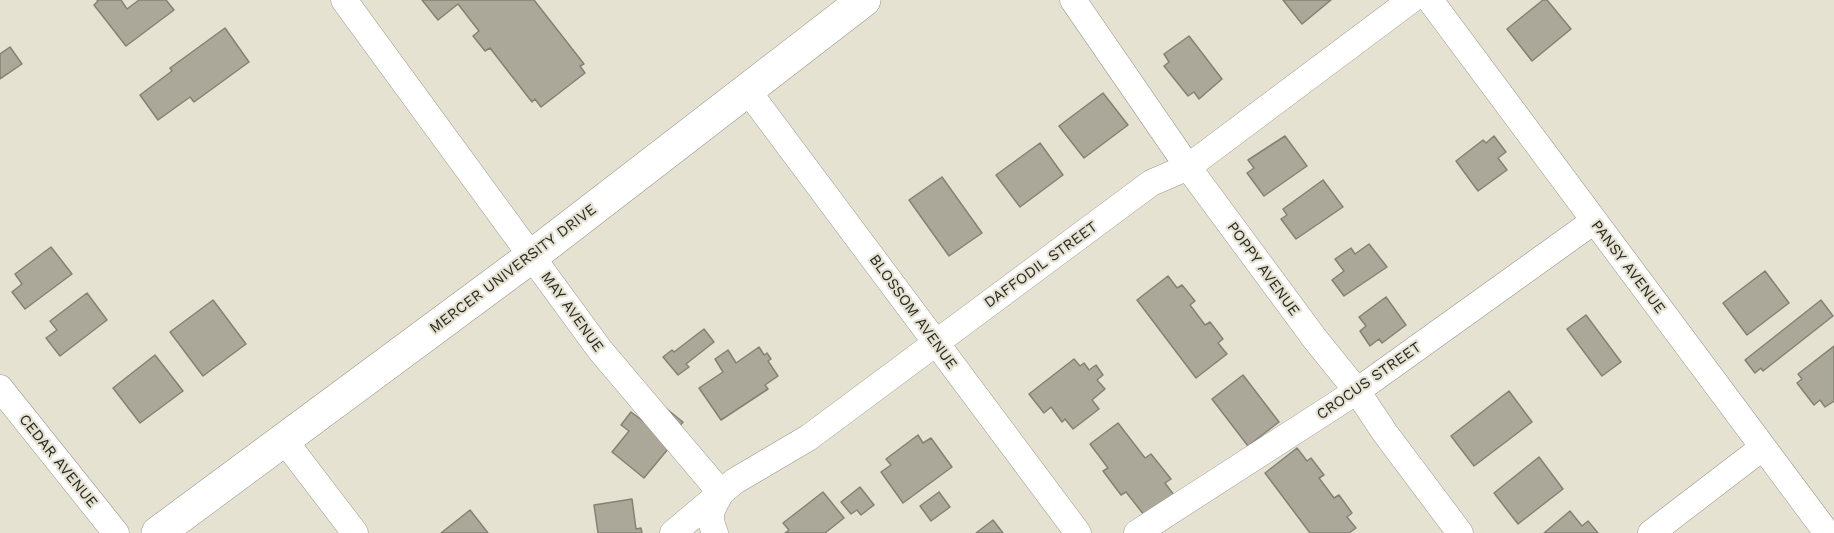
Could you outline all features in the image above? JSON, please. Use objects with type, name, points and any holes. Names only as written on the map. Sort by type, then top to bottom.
[{"type":"main road","name":"MERCER UNIVERSITY DRIVE","points":[[158,533],[532,256],[864,0]]},
{"type":"street","name":"MAY AVENUE","points":[[344,0],[600,350],[721,493]]},
{"type":"street","name":"POPPY AVENUE","points":[[1073,0],[1188,167],[1315,339],[1357,391],[1385,433],[1460,533]]},
{"type":"street","name":"DAFFODIL STREET","points":[[673,533],[735,481],[808,438],[1151,183],[1188,167],[1411,0]]},
{"type":"street","name":"PANSY AVENUE","points":[[1430,0],[1827,533]]},
{"type":"street","name":"BLOSSOM AVENUE","points":[[748,91],[1078,533]]},
{"type":"street","name":"CROCUS STREET","points":[[1137,533],[1357,391],[1594,220]]},
{"type":"street","name":"CEDAR AVENUE","points":[[0,388],[116,533]]},
{"type":"street","points":[[284,440],[355,533]]},
{"type":"street","points":[[1651,533],[1762,448]]},
{"type":"street","points":[[714,533],[710,520],[712,509],[721,493]]},
{"type":"building","points":[[97,0],[121,0],[127,9],[139,0],[166,0],[174,10],[126,46],[94,5]]},
{"type":"building","points":[[422,0],[534,0],[584,64],[580,66],[585,73],[541,107],[535,99],[532,102],[490,48],[485,51],[473,36],[479,31],[458,4],[438,20]]},
{"type":"building","points":[[1283,0],[1331,0],[1302,24]]},
{"type":"building","points":[[1543,0],[1547,0],[1571,29],[1532,61],[1507,29]]},
{"type":"building","points":[[225,28],[249,62],[194,102],[190,97],[158,120],[140,95],[172,71],[170,68]]},
{"type":"building","points":[[1189,36],[1222,79],[1199,99],[1194,92],[1188,96],[1164,66],[1169,62],[1164,54]]},
{"type":"building","points":[[10,47],[22,64],[0,79],[0,54]]},
{"type":"building","points":[[1103,93],[1128,125],[1084,158],[1059,126]]},
{"type":"building","points":[[1285,136],[1307,166],[1264,196],[1247,173],[1254,168],[1248,160]]},
{"type":"building","points":[[1494,136],[1506,152],[1498,158],[1507,170],[1478,191],[1456,161],[1483,140],[1486,143]]},
{"type":"building","points":[[1040,143],[1063,175],[1020,207],[996,175]]},
{"type":"building","points":[[942,177],[982,233],[949,256],[909,200]]},
{"type":"building","points":[[1323,180],[1343,207],[1296,239],[1281,219],[1287,215],[1283,209]]},
{"type":"building","points":[[1369,244],[1387,267],[1344,296],[1332,280],[1344,271],[1335,259],[1351,248],[1355,254]]},
{"type":"building","points":[[51,247],[72,274],[25,309],[12,292],[22,284],[15,274]]},
{"type":"building","points":[[1765,271],[1789,303],[1747,335],[1723,303]]},
{"type":"building","points":[[1168,276],[1177,288],[1182,285],[1195,301],[1190,305],[1205,325],[1210,322],[1223,339],[1218,343],[1227,354],[1196,378],[1137,300]]},
{"type":"building","points":[[87,293],[107,320],[60,356],[46,338],[57,330],[50,321]]},
{"type":"building","points":[[1386,297],[1406,325],[1382,343],[1379,339],[1370,346],[1360,331],[1366,326],[1359,317]]},
{"type":"building","points":[[213,300],[246,344],[203,376],[170,332]]},
{"type":"building","points":[[1821,300],[1833,316],[1763,371],[1761,368],[1755,373],[1745,360]]},
{"type":"building","points":[[1586,315],[1621,362],[1602,376],[1567,329]]},
{"type":"building","points":[[704,329],[714,342],[686,364],[689,367],[678,375],[663,357],[672,350],[674,352]]},
{"type":"building","points":[[1834,346],[1834,401],[1825,407],[1820,400],[1814,405],[1797,383],[1802,379],[1798,374]]},
{"type":"building","points":[[759,347],[764,355],[767,353],[771,359],[768,361],[778,376],[765,385],[768,389],[721,420],[699,388],[723,372],[715,359],[728,350],[736,363]]},
{"type":"building","points":[[155,355],[183,391],[140,423],[113,388]]},
{"type":"building","points":[[1074,359],[1080,366],[1084,363],[1089,370],[1096,365],[1103,375],[1097,380],[1105,389],[1092,400],[1099,409],[1073,429],[1065,419],[1062,422],[1051,407],[1044,413],[1029,394]]},
{"type":"building","points":[[1243,375],[1279,422],[1248,446],[1212,399]]},
{"type":"building","points":[[1509,391],[1532,422],[1474,466],[1451,436]]},
{"type":"building","points":[[658,402],[683,422],[673,434],[678,437],[644,478],[612,452],[629,431],[621,425],[631,412],[643,421]]},
{"type":"building","points":[[1118,423],[1145,458],[1151,454],[1171,479],[1165,483],[1176,498],[1148,520],[1126,492],[1121,495],[1103,471],[1108,468],[1090,444]]},
{"type":"building","points":[[918,435],[923,443],[931,438],[952,467],[903,503],[881,472],[891,465],[886,459]]},
{"type":"building","points":[[1297,448],[1307,461],[1311,458],[1324,475],[1319,478],[1334,498],[1339,495],[1352,513],[1347,517],[1356,528],[1349,533],[1310,533],[1265,473]]},
{"type":"building","points":[[1539,457],[1563,489],[1518,524],[1494,493]]},
{"type":"building","points":[[860,487],[874,505],[861,515],[857,510],[851,514],[841,502]]},
{"type":"building","points":[[823,492],[844,518],[825,533],[785,533],[789,530],[783,523]]},
{"type":"building","points":[[939,492],[950,507],[931,521],[920,506]]},
{"type":"building","points":[[632,499],[636,529],[641,528],[642,533],[598,533],[594,505]]},
{"type":"building","points":[[470,510],[488,533],[441,533]]},
{"type":"building","points":[[1570,511],[1582,526],[1588,521],[1598,533],[1544,533]]},
{"type":"building","points":[[993,520],[1003,533],[976,533]]}]
